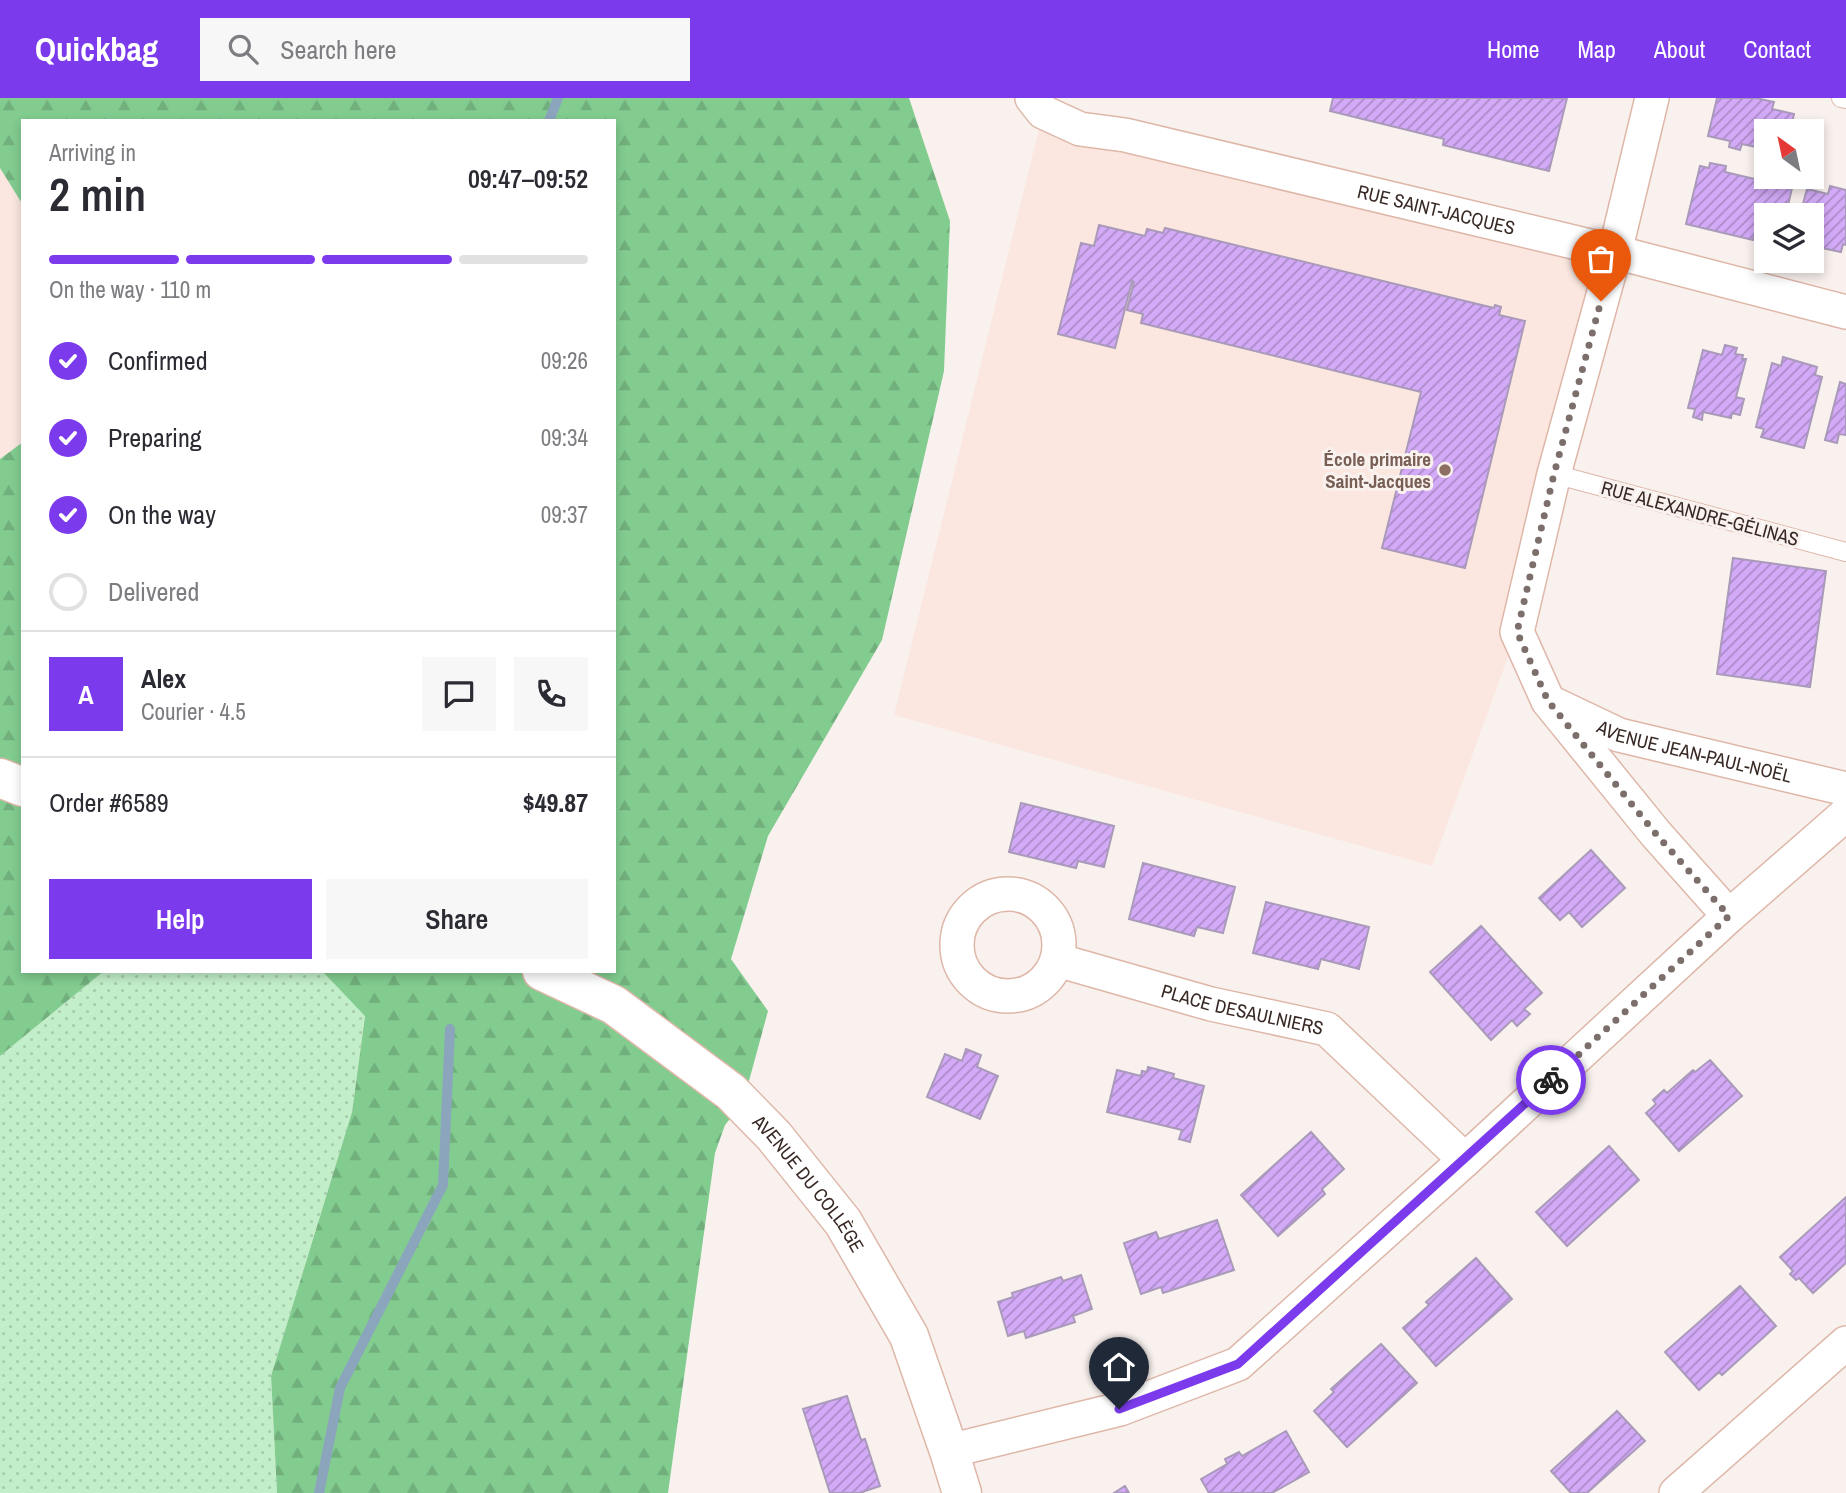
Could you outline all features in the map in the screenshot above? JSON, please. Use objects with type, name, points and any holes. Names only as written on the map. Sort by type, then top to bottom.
[{"type":"street","name":"RUE SAINT-JACQUES","points":[[1032,98],[1043,113],[1080,129],[1125,135],[1615,252],[1846,312]]},
{"type":"street","points":[[1652,98],[1615,252],[1554,474],[1517,632],[1548,701],[1656,834],[1729,916]]},
{"type":"street","name":"AVENUE JEAN-PAUL-NOËL","points":[[1548,701],[1619,735],[1846,789]]},
{"type":"street","points":[[0,779],[21,785]]},
{"type":"street","points":[[949,1451],[1119,1409],[1238,1364],[1465,1160],[1729,916],[1846,814]]},
{"type":"street","name":"PLACE DESAULNIERS","points":[[1057,960],[1211,1004],[1327,1029],[1465,1160]]},
{"type":"street","name":"AVENUE DU COLLÈGE","points":[[546,973],[614,1005],[731,1092],[774,1136],[843,1222],[909,1336],[962,1493]]},
{"type":"street","points":[[1676,1493],[1846,1343]]},
{"type":"lane","points":[[1841,98],[1846,99]]},
{"type":"lane","name":"RUE ALEXANDRE-GÉLINAS","points":[[1554,474],[1846,552]]},
{"type":"shaded area","points":[[1043,113],[1615,252],[1517,632],[1432,866],[894,715]]},
{"type":"shaded area","points":[[0,168],[21,202],[21,443],[0,459]]},
{"type":"green space","points":[[0,98],[909,98],[950,221],[944,371],[882,640],[768,836],[731,959],[768,1011],[743,1103],[725,1125],[715,1153],[668,1493],[277,1493],[271,1376],[352,1112],[365,1016],[324,973],[616,973],[616,119],[21,119],[21,202],[0,168]]},
{"type":"green space","points":[[21,443],[21,973],[102,973],[0,1056],[0,459]]},
{"type":"green space","points":[[102,973],[324,973],[365,1015],[352,1112],[271,1376],[277,1493],[0,1493],[0,1056]]},
{"type":"building","points":[[1333,98],[1567,98],[1549,171],[1443,145],[1444,139],[1330,111]]},
{"type":"building","points":[[1717,98],[1756,98],[1774,102],[1772,109],[1794,114],[1793,119],[1754,119],[1754,146],[1742,144],[1740,150],[1729,147],[1730,141],[1708,136]]},
{"type":"building","points":[[1710,163],[1726,166],[1725,172],[1754,179],[1754,189],[1792,189],[1789,203],[1754,203],[1753,240],[1686,224],[1700,166],[1709,168]]},
{"type":"building","points":[[1830,186],[1846,190],[1846,245],[1843,244],[1841,252],[1824,248],[1824,203],[1803,203],[1807,189],[1828,194]]},
{"type":"building","name":"École primaire Saint-Jacques","points":[[1099,225],[1145,236],[1147,229],[1163,233],[1165,228],[1494,308],[1495,305],[1501,307],[1499,315],[1525,321],[1465,568],[1382,548],[1421,392],[1141,323],[1143,314],[1127,310],[1134,282],[1132,281],[1115,348],[1058,334],[1081,243],[1094,246]]},
{"type":"building","points":[[1725,345],[1737,348],[1735,354],[1743,355],[1742,359],[1746,359],[1736,397],[1744,399],[1740,415],[1732,413],[1731,418],[1703,412],[1702,420],[1693,417],[1695,409],[1688,408],[1703,350],[1722,355]]},
{"type":"building","points":[[1783,357],[1817,367],[1815,375],[1822,377],[1804,448],[1761,437],[1764,429],[1756,427],[1772,363],[1781,366]]},
{"type":"building","points":[[1840,382],[1846,384],[1846,435],[1839,434],[1837,443],[1825,440]]},
{"type":"building","points":[[1733,558],[1826,571],[1810,687],[1717,674]]},
{"type":"building","points":[[1021,803],[1114,826],[1104,867],[1078,861],[1076,868],[1009,852]]},
{"type":"building","points":[[1591,850],[1625,888],[1582,927],[1569,912],[1560,920],[1539,898]]},
{"type":"building","points":[[1143,863],[1235,887],[1223,933],[1197,927],[1194,936],[1129,919]]},
{"type":"building","points":[[1266,902],[1369,927],[1359,969],[1321,959],[1318,969],[1253,953]]},
{"type":"building","points":[[1481,926],[1542,993],[1524,1009],[1530,1014],[1517,1026],[1512,1020],[1491,1040],[1430,972]]},
{"type":"building","points":[[966,1049],[981,1055],[977,1067],[998,1076],[980,1119],[927,1097],[945,1054],[962,1061]]},
{"type":"building","points":[[1710,1060],[1742,1096],[1679,1151],[1646,1113],[1656,1104],[1653,1100],[1664,1090],[1667,1093],[1693,1070],[1695,1072]]},
{"type":"building","points":[[1148,1067],[1174,1074],[1173,1078],[1204,1086],[1190,1142],[1179,1139],[1182,1130],[1107,1112],[1117,1070],[1141,1076],[1142,1071],[1147,1072]]},
{"type":"building","points":[[1311,1132],[1344,1169],[1322,1189],[1325,1194],[1278,1236],[1241,1195]]},
{"type":"building","points":[[1609,1146],[1639,1180],[1567,1246],[1536,1212]]},
{"type":"building","points":[[1846,1197],[1846,1263],[1813,1293],[1799,1278],[1796,1280],[1790,1274],[1793,1271],[1780,1257]]},
{"type":"building","points":[[1217,1220],[1234,1270],[1163,1293],[1161,1287],[1141,1294],[1124,1243],[1156,1232],[1159,1239]]},
{"type":"building","points":[[1476,1258],[1512,1299],[1436,1366],[1403,1328],[1429,1305],[1426,1302]]},
{"type":"building","points":[[1081,1275],[1092,1309],[1073,1316],[1075,1322],[1026,1338],[1024,1331],[1008,1336],[998,1302],[1013,1297],[1012,1293],[1061,1277],[1063,1281]]},
{"type":"building","points":[[1740,1286],[1776,1326],[1722,1375],[1719,1372],[1699,1390],[1665,1352]]},
{"type":"building","points":[[1381,1344],[1417,1383],[1347,1447],[1314,1411],[1334,1392],[1331,1389]]},
{"type":"building","points":[[847,1396],[880,1486],[863,1493],[830,1493],[803,1409]]},
{"type":"building","points":[[1617,1411],[1645,1441],[1587,1493],[1571,1493],[1551,1471]]},
{"type":"building","points":[[1286,1431],[1309,1472],[1272,1493],[1209,1493],[1201,1479],[1227,1464],[1225,1459],[1239,1452],[1242,1456]]},
{"type":"building","points":[[1125,1486],[1129,1493],[1114,1493]]},
{"type":"waterway","points":[[550,119],[558,98]]},
{"type":"waterway","points":[[319,1493],[340,1388],[443,1185],[450,1029]]},
{"type":"way so far","points":[[1551,1080],[1729,916],[1656,834],[1548,701],[1517,632],[1554,474],[1601,301]]},
{"type":"place","name":"École primaire Saint-Jacques","points":[[1445,470]]},
{"type":"route","points":[[1119,1409],[1238,1364],[1551,1080]]}]
